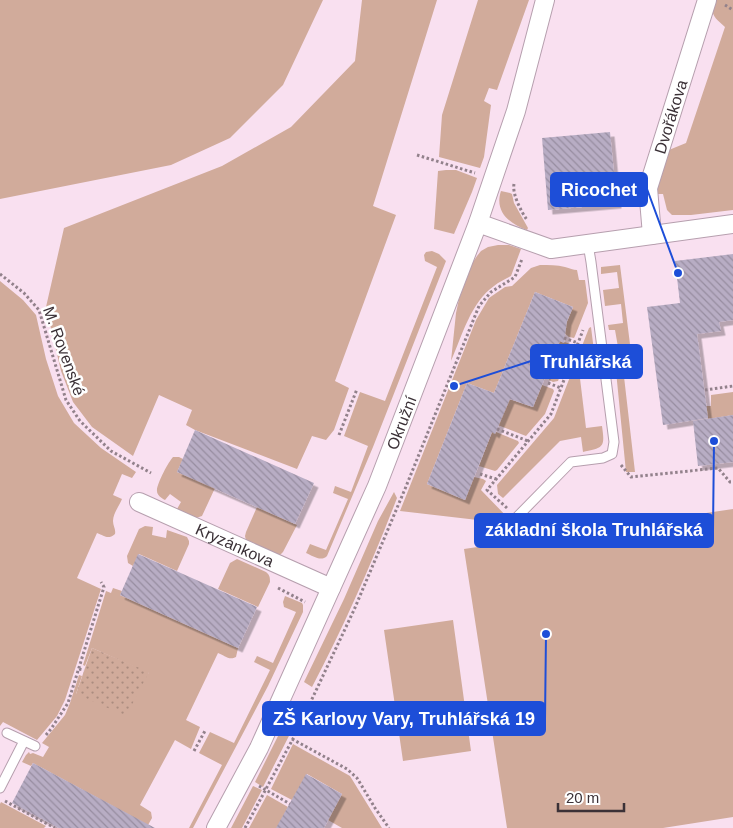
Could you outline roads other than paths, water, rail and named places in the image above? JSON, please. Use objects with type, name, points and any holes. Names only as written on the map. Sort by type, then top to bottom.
[{"type":"street","name":"Okružní","points":[[216,828],[259,748],[377,486],[493,180],[516,111],[545,0]]},
{"type":"street","name":"Dvořákova","points":[[652,235],[648,188],[707,0]]},
{"type":"street","points":[[478,222],[551,249],[733,224]]},
{"type":"street","name":"Kryzánkova","points":[[139,502],[331,588]]},
{"type":"lane","points":[[516,517],[571,462],[603,458],[612,454],[614,442],[588,244]]},
{"type":"lane","points":[[7,733],[35,746]]},
{"type":"lane","points":[[0,788],[24,741]]},
{"type":"place","name":"Ricochet","points":[[678,273]]},
{"type":"place","name":"Truhlářská","points":[[454,386]]},
{"type":"place","name":"základní škola Truhlářská","points":[[714,441]]},
{"type":"place","name":"ZŠ Karlovy Vary, Truhlářská 19","points":[[546,634]]}]
